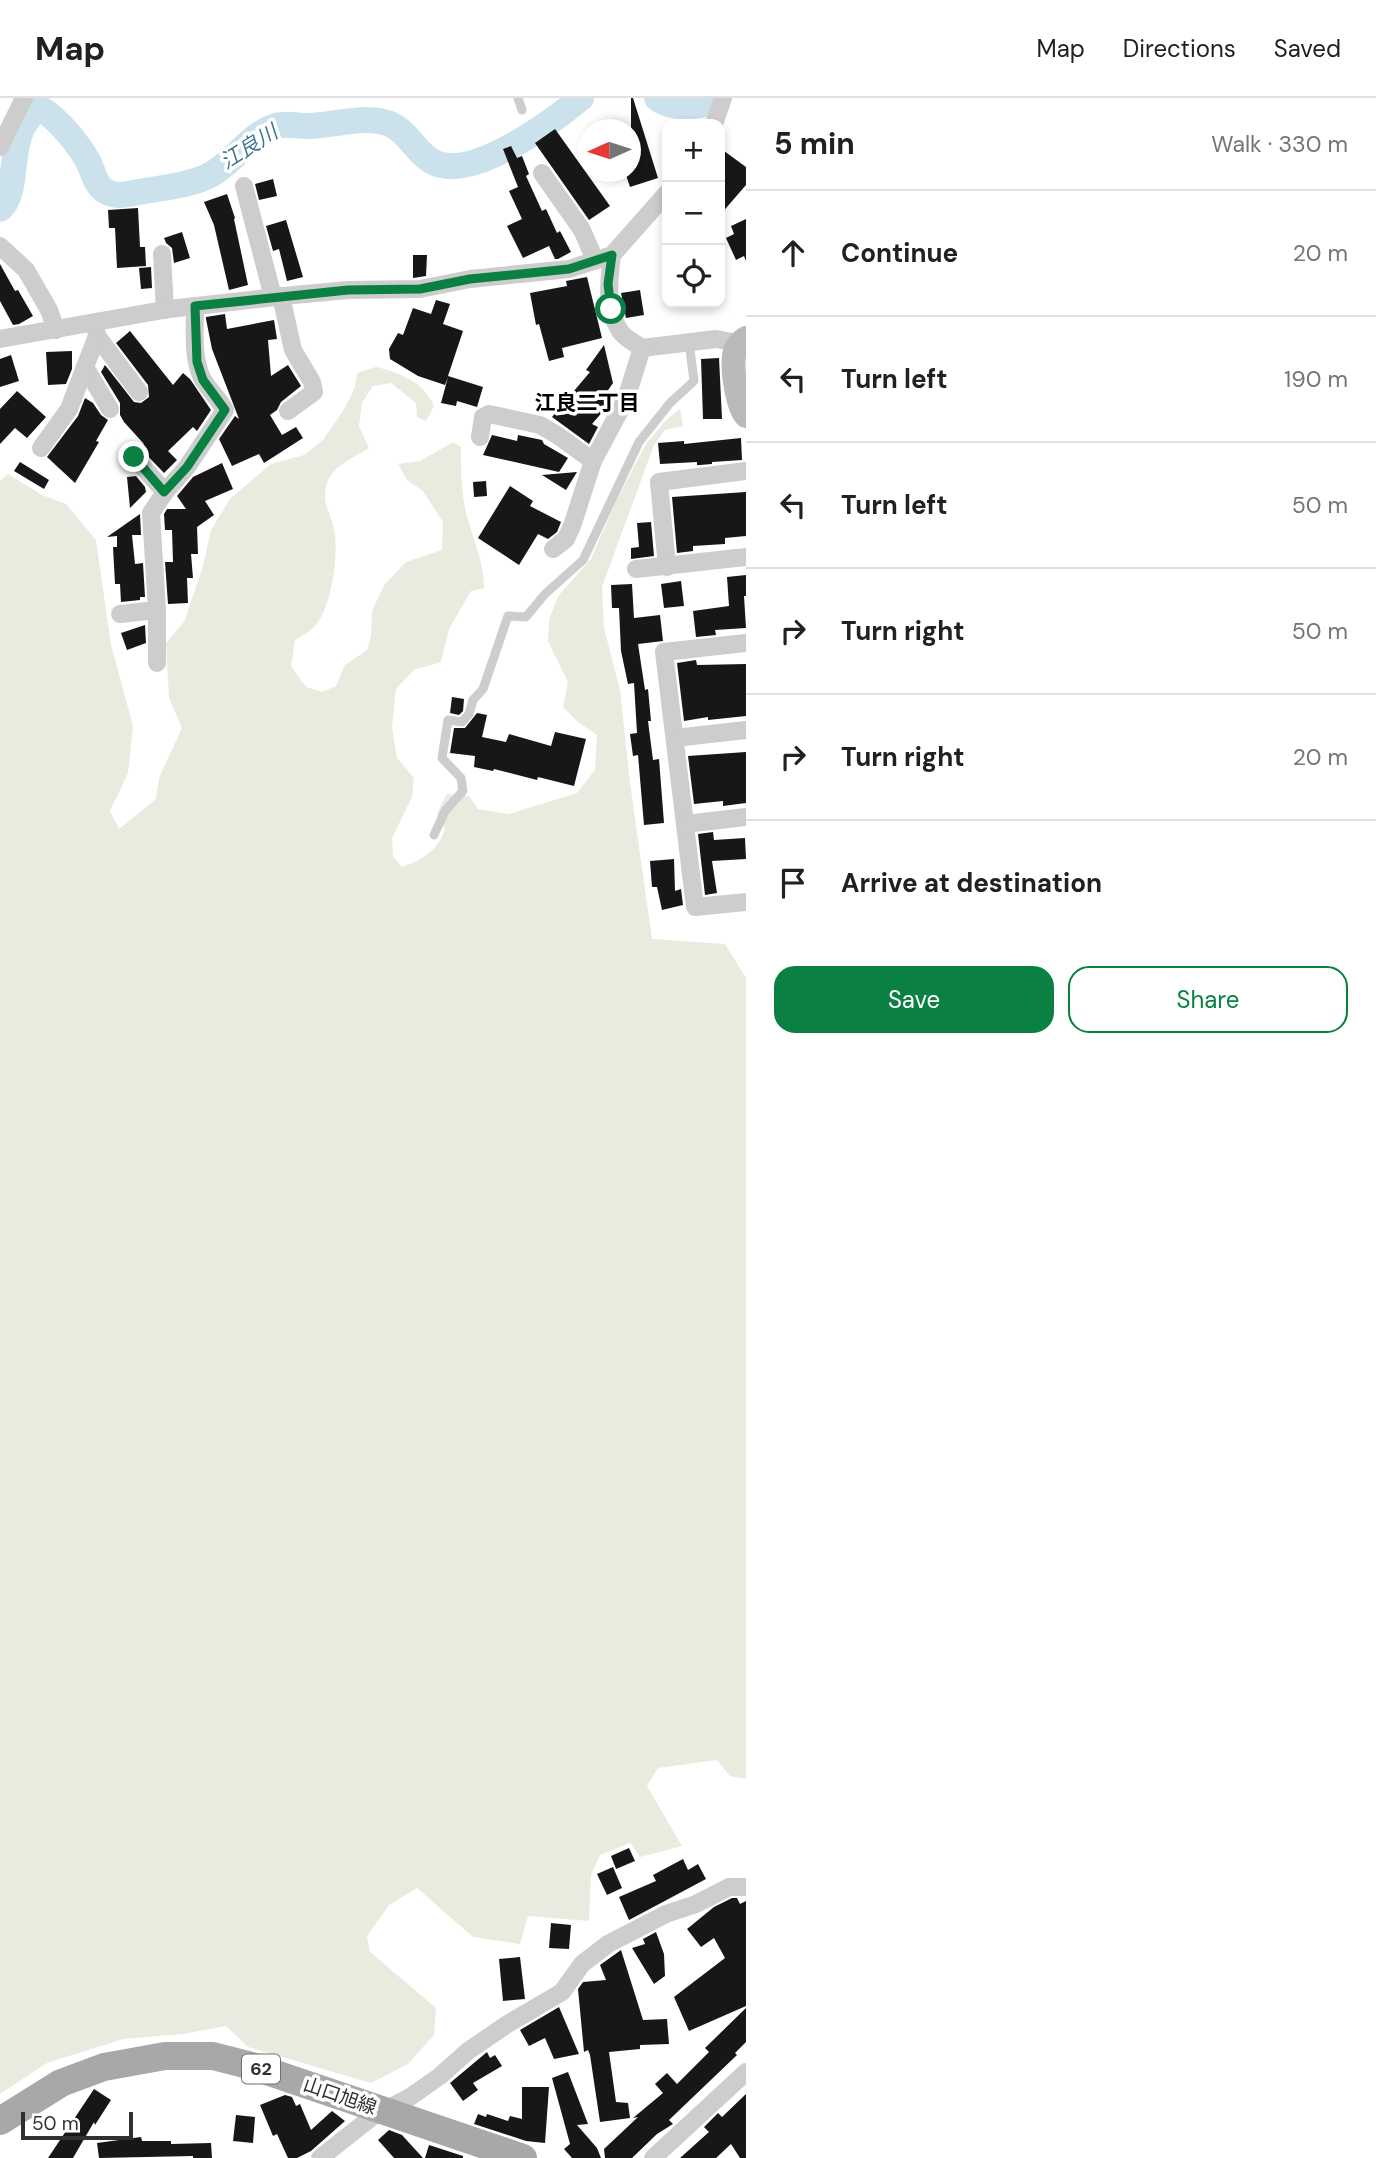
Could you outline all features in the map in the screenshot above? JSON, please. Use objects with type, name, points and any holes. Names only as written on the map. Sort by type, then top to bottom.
[{"type":"main road","name":"山口旭線","points":[[0,2121],[61,2082],[104,2067],[165,2056],[212,2056],[252,2066],[523,2158]]},
{"type":"street","points":[[0,147],[24,98]]},
{"type":"street","points":[[716,119],[723,98]]},
{"type":"street","points":[[542,173],[604,257],[611,309],[620,332],[642,348],[716,339],[742,341]]},
{"type":"street","points":[[244,186],[293,350],[312,382],[314,392],[288,411]]},
{"type":"street","points":[[0,339],[56,330],[96,330],[165,310],[195,306],[348,290],[420,289],[470,279],[569,269],[604,257],[662,198]]},
{"type":"street","points":[[0,246],[26,270],[49,310],[56,330]]},
{"type":"street","points":[[162,254],[165,310]]},
{"type":"street","points":[[157,663],[157,610],[151,513],[164,492],[187,467],[225,410],[203,380],[197,362],[195,306]]},
{"type":"street","points":[[41,449],[69,410],[86,367],[96,330]]},
{"type":"street","points":[[96,330],[139,391]]},
{"type":"street","points":[[742,341],[733,354],[739,409],[746,416]]},
{"type":"street","points":[[553,549],[566,539],[572,526],[593,461],[626,399],[642,348]]},
{"type":"street","points":[[86,367],[110,409]]},
{"type":"street","points":[[480,437],[483,418],[489,414],[540,425],[593,461]]},
{"type":"street","points":[[134,457],[164,492]]},
{"type":"street","points":[[667,567],[659,482],[746,471]]},
{"type":"street","points":[[636,569],[746,557]]},
{"type":"street","points":[[120,614],[157,610]]},
{"type":"street","points":[[746,643],[664,652],[695,907],[746,902]]},
{"type":"street","points":[[675,738],[746,730]]},
{"type":"street","points":[[685,824],[746,817]]},
{"type":"street","points":[[320,2158],[381,2110],[410,2097],[440,2076],[468,2051],[562,1992],[582,1964],[608,1944],[666,1914],[696,1904],[729,1887],[746,1887]]},
{"type":"street","points":[[653,2158],[746,2072]]},
{"type":"lane","points":[[518,98],[522,110]]},
{"type":"lane","points":[[434,835],[445,811],[463,791],[461,778],[442,758],[448,720],[463,722],[470,714],[473,700],[483,689],[508,616],[526,617],[545,594],[583,560],[639,442],[670,403],[694,381],[689,342]]},
{"type":"shaded area","points":[[376,367],[394,372],[418,385],[434,406],[426,421],[417,417],[416,403],[391,383],[373,386],[362,403],[359,426],[369,448],[337,468],[328,480],[325,493],[333,524],[335,566],[325,609],[311,630],[295,640],[291,666],[306,687],[322,692],[336,686],[345,665],[367,650],[371,636],[372,611],[384,585],[406,562],[442,550],[443,522],[423,491],[407,480],[398,464],[420,461],[453,442],[461,447],[464,500],[482,567],[484,588],[471,591],[449,629],[441,662],[414,670],[396,689],[392,727],[397,758],[414,778],[412,797],[392,838],[393,857],[402,867],[423,857],[438,843],[445,829],[437,814],[447,794],[469,796],[478,809],[509,814],[577,793],[595,770],[597,735],[563,707],[568,682],[548,641],[549,619],[559,595],[591,559],[616,501],[646,444],[666,420],[680,409],[683,426],[665,430],[654,445],[602,587],[604,628],[620,690],[652,939],[725,944],[746,978],[746,1779],[730,1776],[717,1760],[658,1768],[647,1786],[682,1846],[640,1857],[630,1843],[600,1855],[591,1875],[589,1921],[528,1916],[520,1944],[473,1937],[417,1888],[389,1905],[367,1936],[370,1952],[436,2008],[434,2035],[408,2064],[371,2083],[248,2047],[226,2026],[183,2034],[123,2039],[47,2063],[0,2094],[0,481],[8,474],[42,495],[66,504],[96,540],[111,645],[133,726],[128,773],[110,811],[119,829],[156,799],[159,778],[182,728],[169,698],[166,643],[184,622],[203,566],[211,530],[230,499],[271,464],[304,455],[323,440],[345,408],[355,387],[357,373]]},
{"type":"building","points":[[631,98],[633,98],[640,119],[631,119]]},
{"type":"building","points":[[641,124],[658,178],[630,187],[628,182],[641,182]]},
{"type":"building","points":[[555,129],[578,161],[578,182],[593,182],[610,206],[589,220],[535,143]]},
{"type":"building","points":[[511,146],[517,158],[522,156],[529,174],[526,176],[542,211],[546,209],[557,233],[560,231],[571,252],[558,259],[555,259],[549,246],[523,258],[507,226],[522,219],[509,191],[518,187],[503,149]]},
{"type":"building","points":[[725,152],[746,167],[746,185],[725,209]]},
{"type":"building","points":[[273,179],[277,196],[259,200],[255,184]]},
{"type":"building","points":[[227,194],[235,218],[248,285],[229,290],[214,225],[204,202]]},
{"type":"building","points":[[138,208],[140,247],[145,247],[146,266],[117,268],[115,228],[109,228],[108,210]]},
{"type":"building","points":[[746,219],[746,261],[744,256],[736,260],[726,238],[734,234],[731,226]]},
{"type":"building","points":[[286,220],[303,277],[287,281],[279,249],[273,251],[266,226]]},
{"type":"building","points":[[182,232],[190,258],[174,263],[172,248],[164,238]]},
{"type":"building","points":[[413,255],[427,255],[426,276],[413,278]]},
{"type":"building","points":[[0,264],[33,316],[19,324],[13,325],[0,301]]},
{"type":"building","points":[[151,267],[152,288],[141,289],[139,268]]},
{"type":"building","points":[[587,277],[602,338],[562,348],[564,357],[549,361],[539,324],[536,325],[530,293],[567,286],[566,281]]},
{"type":"building","points":[[640,290],[644,315],[626,318],[621,293]]},
{"type":"building","points":[[436,300],[450,304],[443,324],[463,331],[448,376],[483,387],[477,407],[457,401],[456,406],[441,403],[448,377],[445,385],[418,376],[390,359],[389,349],[398,333],[403,335],[413,308],[431,314]]},
{"type":"building","points":[[225,314],[227,329],[274,320],[277,339],[268,340],[271,376],[288,365],[301,386],[270,415],[282,435],[296,427],[303,438],[264,463],[259,454],[232,466],[219,439],[235,416],[239,419],[212,349],[206,319]]},
{"type":"building","points":[[130,331],[173,385],[183,373],[211,410],[197,431],[193,427],[168,451],[177,460],[164,473],[140,448],[144,444],[124,422],[120,415],[120,403],[101,372],[105,365],[134,402],[141,403],[149,397],[148,385],[116,343]]},
{"type":"building","points":[[604,345],[613,383],[604,396],[611,402],[592,424],[598,427],[589,444],[552,417],[590,372],[586,370]]},
{"type":"building","points":[[72,351],[72,369],[66,384],[48,385],[46,352]]},
{"type":"building","points":[[11,355],[19,381],[0,387],[0,359]]},
{"type":"building","points":[[719,358],[722,419],[703,419],[701,359]]},
{"type":"building","points":[[17,391],[46,417],[27,438],[15,428],[0,444],[0,409]]},
{"type":"building","points":[[85,398],[108,420],[96,441],[99,442],[75,483],[47,457],[78,416]]},
{"type":"building","points":[[492,435],[517,441],[518,435],[542,440],[544,444],[568,458],[559,472],[483,455]]},
{"type":"building","points":[[741,438],[742,460],[700,465],[697,465],[697,462],[660,464],[658,443],[684,441],[684,444]]},
{"type":"building","points":[[20,462],[49,480],[44,489],[14,471]]},
{"type":"building","points":[[222,463],[233,489],[205,501],[214,515],[197,527],[198,554],[191,554],[193,578],[187,578],[188,603],[168,604],[165,562],[173,562],[172,530],[165,530],[164,514],[167,509],[186,509],[177,496],[193,477]]},
{"type":"building","points":[[577,472],[566,490],[542,475]]},
{"type":"building","points":[[136,476],[146,492],[130,508],[127,477]]},
{"type":"building","points":[[486,481],[487,496],[474,497],[473,482]]},
{"type":"building","points":[[510,486],[533,501],[530,506],[561,522],[557,532],[548,539],[538,534],[519,565],[478,538]]},
{"type":"building","points":[[746,492],[746,536],[725,538],[725,544],[693,546],[693,551],[677,553],[672,497]]},
{"type":"building","points":[[140,514],[141,535],[132,535],[135,564],[143,563],[145,597],[121,602],[120,584],[115,584],[113,547],[117,547],[117,536],[107,537]]},
{"type":"building","points":[[651,522],[654,556],[631,559],[631,548],[639,547],[637,523]]},
{"type":"building","points":[[746,575],[746,628],[715,630],[716,635],[696,637],[693,611],[729,606],[727,577]]},
{"type":"building","points":[[681,581],[684,606],[664,608],[661,584]]},
{"type":"building","points":[[632,584],[634,618],[660,615],[663,641],[638,644],[645,690],[648,689],[651,721],[648,721],[653,760],[659,759],[664,823],[644,825],[638,755],[633,756],[630,734],[637,733],[634,683],[628,684],[621,651],[619,608],[612,608],[611,585]]},
{"type":"building","points":[[145,625],[146,643],[127,650],[121,633]]},
{"type":"building","points":[[696,660],[697,665],[746,664],[746,716],[684,721],[677,663]]},
{"type":"building","points":[[452,697],[464,699],[463,711],[459,715],[450,713]]},
{"type":"building","points":[[477,713],[487,715],[482,737],[506,742],[509,734],[551,746],[555,732],[586,739],[574,786],[538,777],[537,780],[474,767],[475,756],[450,753],[454,728],[465,728]]},
{"type":"building","points":[[746,752],[746,803],[723,806],[723,801],[694,804],[688,756]]},
{"type":"building","points":[[713,832],[714,840],[745,838],[746,859],[712,861],[717,893],[705,895],[698,834]]},
{"type":"building","points":[[674,859],[675,891],[681,889],[683,905],[662,910],[657,887],[652,887],[650,861]]},
{"type":"building","points":[[629,1848],[635,1861],[616,1869],[611,1856]]},
{"type":"building","points":[[683,1859],[688,1870],[698,1864],[706,1879],[629,1920],[619,1897],[656,1881],[653,1875]]},
{"type":"building","points":[[613,1867],[622,1888],[607,1895],[597,1874]]},
{"type":"building","points":[[737,1898],[740,1904],[746,1901],[746,2006],[689,2031],[674,1997],[725,1958],[714,1938],[701,1947],[687,1929],[714,1907]]},
{"type":"building","points":[[551,1923],[571,1925],[569,1949],[549,1948]]},
{"type":"building","points":[[656,1932],[664,1954],[665,1976],[654,1984],[632,1948],[645,1944],[643,1939]]},
{"type":"building","points":[[621,1950],[643,2020],[667,2019],[669,2044],[640,2045],[640,2049],[609,2052],[616,2102],[628,2103],[630,2118],[600,2122],[590,2055],[588,2050],[584,2052],[578,1989],[583,1982],[606,1980],[600,1965]]},
{"type":"building","points":[[520,1957],[525,1999],[503,2001],[499,1959]]},
{"type":"building","points":[[559,2007],[579,2054],[554,2059],[545,2038],[529,2046],[520,2030]]},
{"type":"building","points":[[746,2008],[746,2042],[735,2053],[737,2055],[669,2120],[673,2124],[657,2134],[632,2158],[605,2158],[604,2149],[638,2117],[633,2118],[663,2093],[655,2084],[667,2073],[677,2084],[709,2052],[705,2048]]},
{"type":"building","points":[[487,2052],[490,2058],[495,2055],[502,2066],[473,2083],[478,2090],[463,2101],[450,2083]]},
{"type":"building","points":[[568,2072],[588,2124],[577,2125],[597,2148],[601,2158],[572,2158],[564,2149],[570,2144],[552,2078]]},
{"type":"building","points":[[522,2087],[549,2087],[545,2143],[526,2141],[474,2124],[478,2114],[508,2121],[510,2116],[522,2119]]},
{"type":"building","points":[[94,2089],[111,2100],[95,2125],[94,2122],[73,2158],[48,2158]]},
{"type":"building","points":[[746,2094],[746,2158],[740,2158],[731,2144],[716,2158],[680,2158],[709,2132],[704,2127],[718,2113],[722,2117]]},
{"type":"building","points":[[285,2095],[292,2097],[296,2106],[300,2104],[311,2130],[332,2111],[345,2121],[311,2151],[297,2158],[288,2158],[277,2134],[273,2136],[260,2105]]},
{"type":"building","points":[[236,2115],[255,2117],[253,2143],[233,2141]]},
{"type":"building","points":[[389,2130],[402,2135],[423,2158],[394,2158],[378,2140]]},
{"type":"building","points":[[141,2137],[142,2141],[171,2141],[171,2144],[211,2143],[212,2158],[99,2158],[97,2143]]},
{"type":"building","points":[[429,2145],[463,2156],[463,2158],[425,2158]]},
{"type":"waterway","name":"江良川","points":[[0,209],[11,188],[21,131],[28,118],[40,108],[74,140],[101,188],[118,195],[204,178],[220,169],[258,135],[284,125],[308,126],[362,120],[383,122],[398,129],[423,155],[435,163],[451,166],[470,163],[512,146],[581,98]]},
{"type":"waterway","name":"江良川","points":[[657,98],[678,106],[695,106],[716,98]]},
{"type":"district","name":"江良二丁目","points":[[587,403]]},
{"type":"route","points":[[134,457],[164,492],[187,467],[225,410],[203,380],[197,362],[195,306],[348,290],[420,289],[470,279],[569,269],[612,255],[608,284],[611,309]]}]
